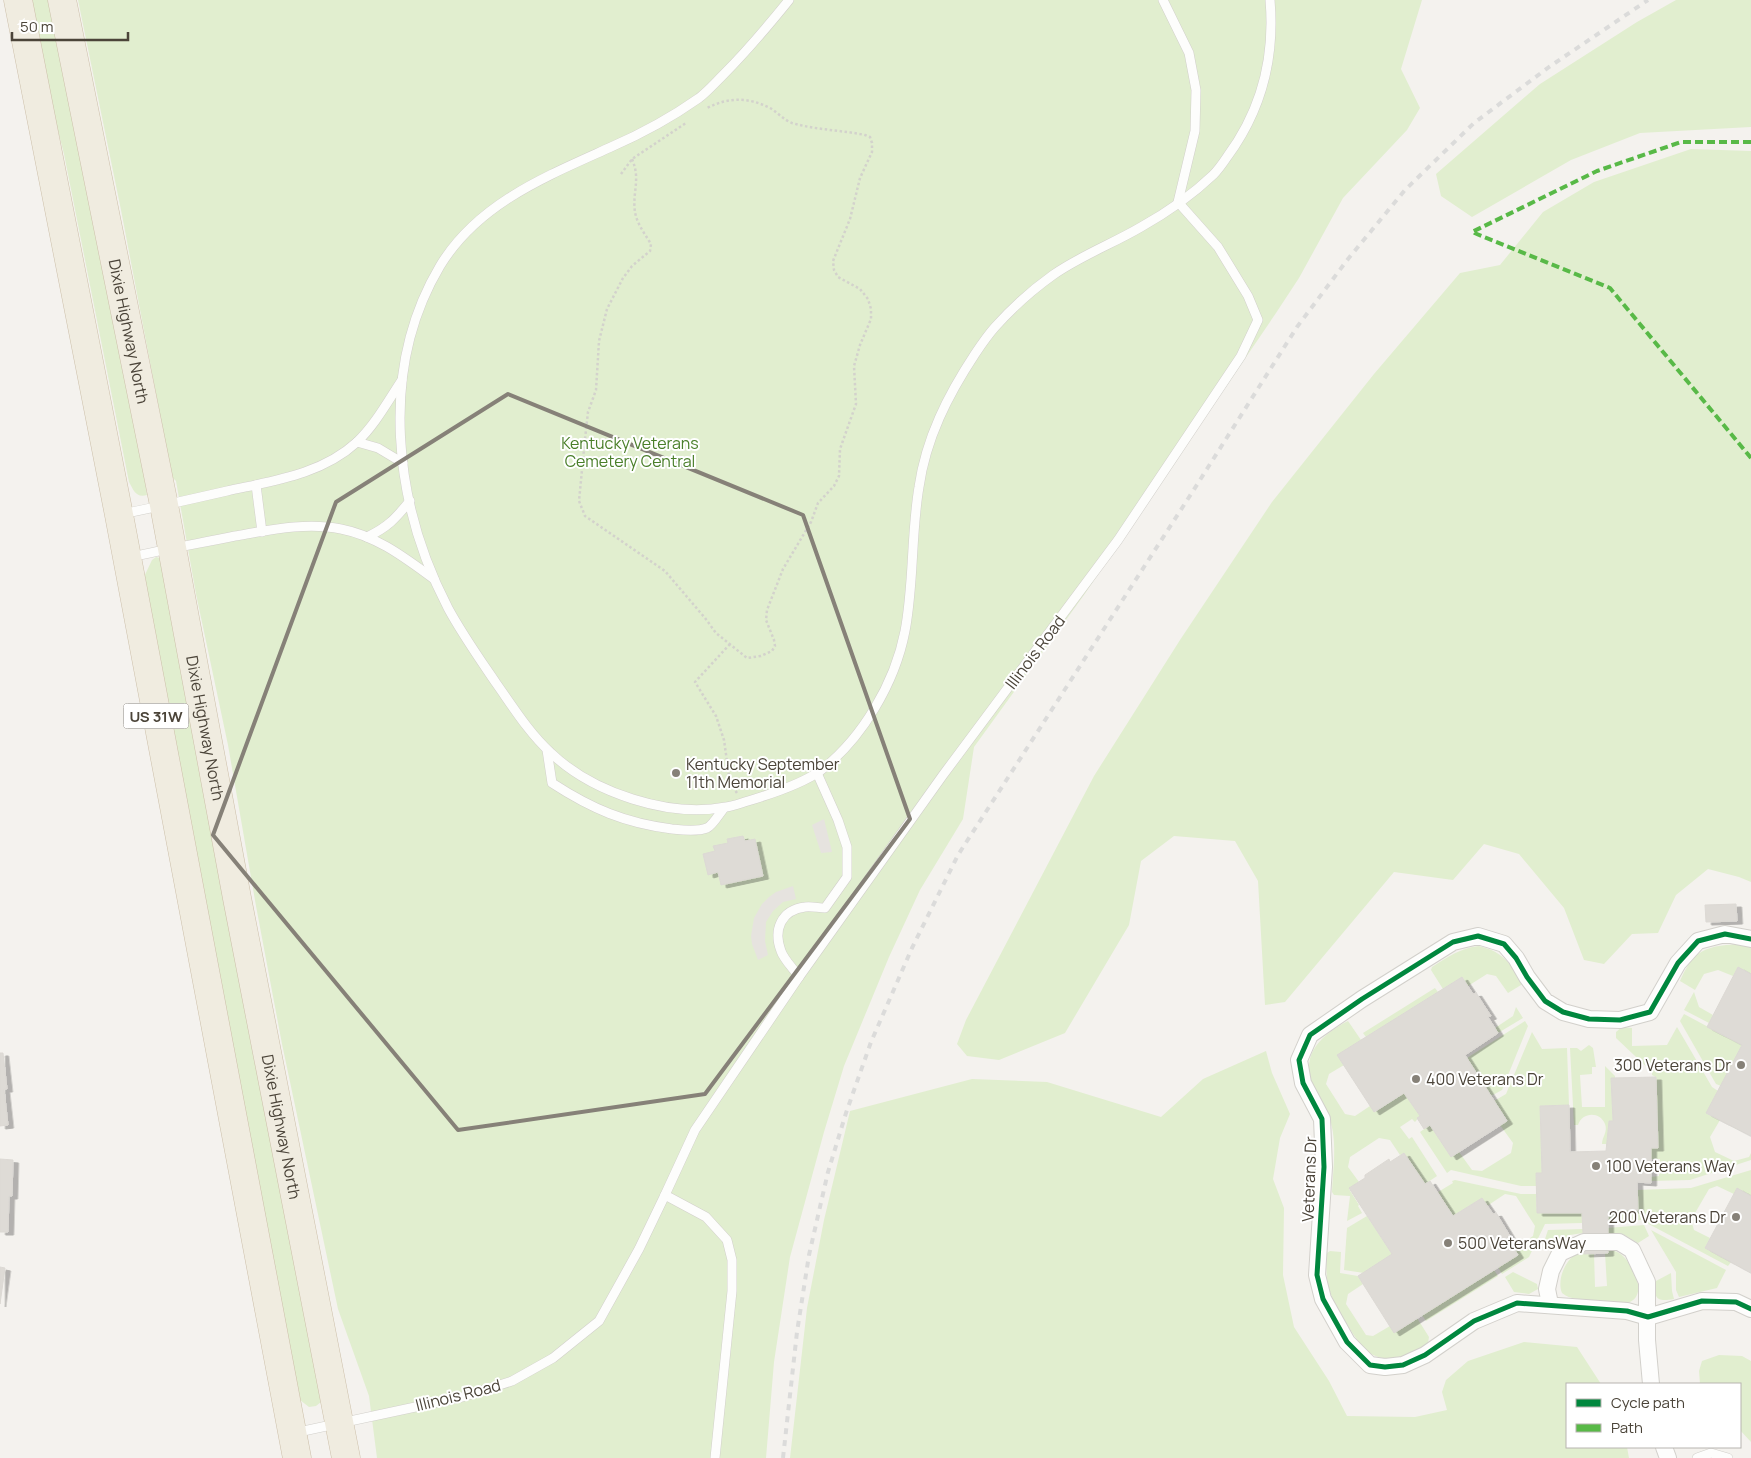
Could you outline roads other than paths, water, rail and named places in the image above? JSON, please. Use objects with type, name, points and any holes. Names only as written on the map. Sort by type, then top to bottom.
[{"type":"highway","name":"US 31W","points":[[18,0],[119,515],[294,1446]]},
{"type":"highway","name":"Dixie Highway North","points":[[62,0],[164,505],[235,889],[346,1458]]},
{"type":"street","name":"Veterans Dr","points":[[1751,939],[1725,934],[1698,942],[1678,963],[1650,1012],[1620,1020],[1589,1018],[1563,1012],[1544,1001],[1516,958],[1504,944],[1478,936],[1453,942],[1362,999],[1310,1035],[1299,1060],[1303,1084],[1322,1119],[1324,1141],[1323,1196],[1317,1274],[1323,1298],[1346,1342],[1370,1365],[1385,1367],[1403,1365],[1425,1355],[1474,1321],[1517,1303],[1627,1311],[1648,1316],[1702,1300],[1736,1302],[1751,1310]]},
{"type":"street","points":[[1550,1304],[1546,1289],[1551,1271],[1560,1253],[1584,1242],[1619,1242],[1632,1250],[1647,1282],[1647,1340],[1651,1383]]},
{"type":"lane","points":[[789,0],[762,34],[702,96],[659,123],[618,145],[534,183],[494,206],[466,232],[443,261],[421,303],[405,358],[401,415],[403,463],[416,528],[447,606],[468,642],[524,723],[547,750],[564,765],[593,784],[627,798],[660,806],[691,809],[724,808],[764,796],[817,773],[849,743],[872,714],[890,678],[905,634],[919,485],[936,423],[951,392],[991,331],[1020,303],[1055,274],[1140,228],[1216,173],[1237,143],[1253,114],[1264,80],[1271,49],[1270,0]]},
{"type":"lane","points":[[1163,0],[1189,53],[1196,90],[1195,131],[1178,202]]},
{"type":"lane","name":"Illinois Road","points":[[665,1195],[695,1130],[800,976],[943,775],[1118,540],[1241,356],[1258,320],[1248,296],[1218,247],[1178,202]]},
{"type":"lane","points":[[119,515],[256,485],[313,470],[357,442],[379,415],[402,380]]},
{"type":"lane","points":[[357,442],[378,448],[403,463]]},
{"type":"lane","points":[[256,485],[262,532]]},
{"type":"lane","points":[[367,537],[394,521],[410,501]]},
{"type":"lane","points":[[126,558],[295,526],[319,526],[342,529],[388,546],[435,579]]},
{"type":"lane","points":[[547,750],[552,784],[581,802],[606,813],[657,827],[699,830],[708,828],[724,808]]},
{"type":"lane","points":[[800,976],[781,952],[778,936],[779,924],[788,913],[805,907],[825,908],[847,877],[846,847],[838,820],[817,773]]},
{"type":"lane","points":[[665,1195],[706,1217],[727,1240],[732,1260],[732,1291],[715,1458]]},
{"type":"lane","name":"lllinois Road","points":[[294,1446],[338,1423],[462,1397],[512,1381],[553,1358],[599,1320],[639,1249],[665,1195]]},
{"type":"lane","points":[[1697,1458],[1711,1453],[1728,1458]]},
{"type":"railway","points":[[783,1458],[797,1332],[809,1255],[828,1172],[871,1042],[912,948],[958,855],[1297,327],[1348,259],[1405,190],[1474,123],[1549,67],[1648,0]]},
{"type":"place","name":"Kentucky September 11th Memorial","points":[[676,773]]},
{"type":"place","name":"300 Veterans Dr","points":[[1741,1065]]},
{"type":"place","name":"400 Veterans Dr","points":[[1416,1079]]},
{"type":"place","name":"100 Veterans Way","points":[[1596,1166]]},
{"type":"place","name":"200 Veterans Dr","points":[[1736,1217]]},
{"type":"place","name":"500 VeteransWay","points":[[1448,1243]]},
{"type":"park label","name":"Kentucky Veterans Cemetery Central","points":[[630,452]]}]
